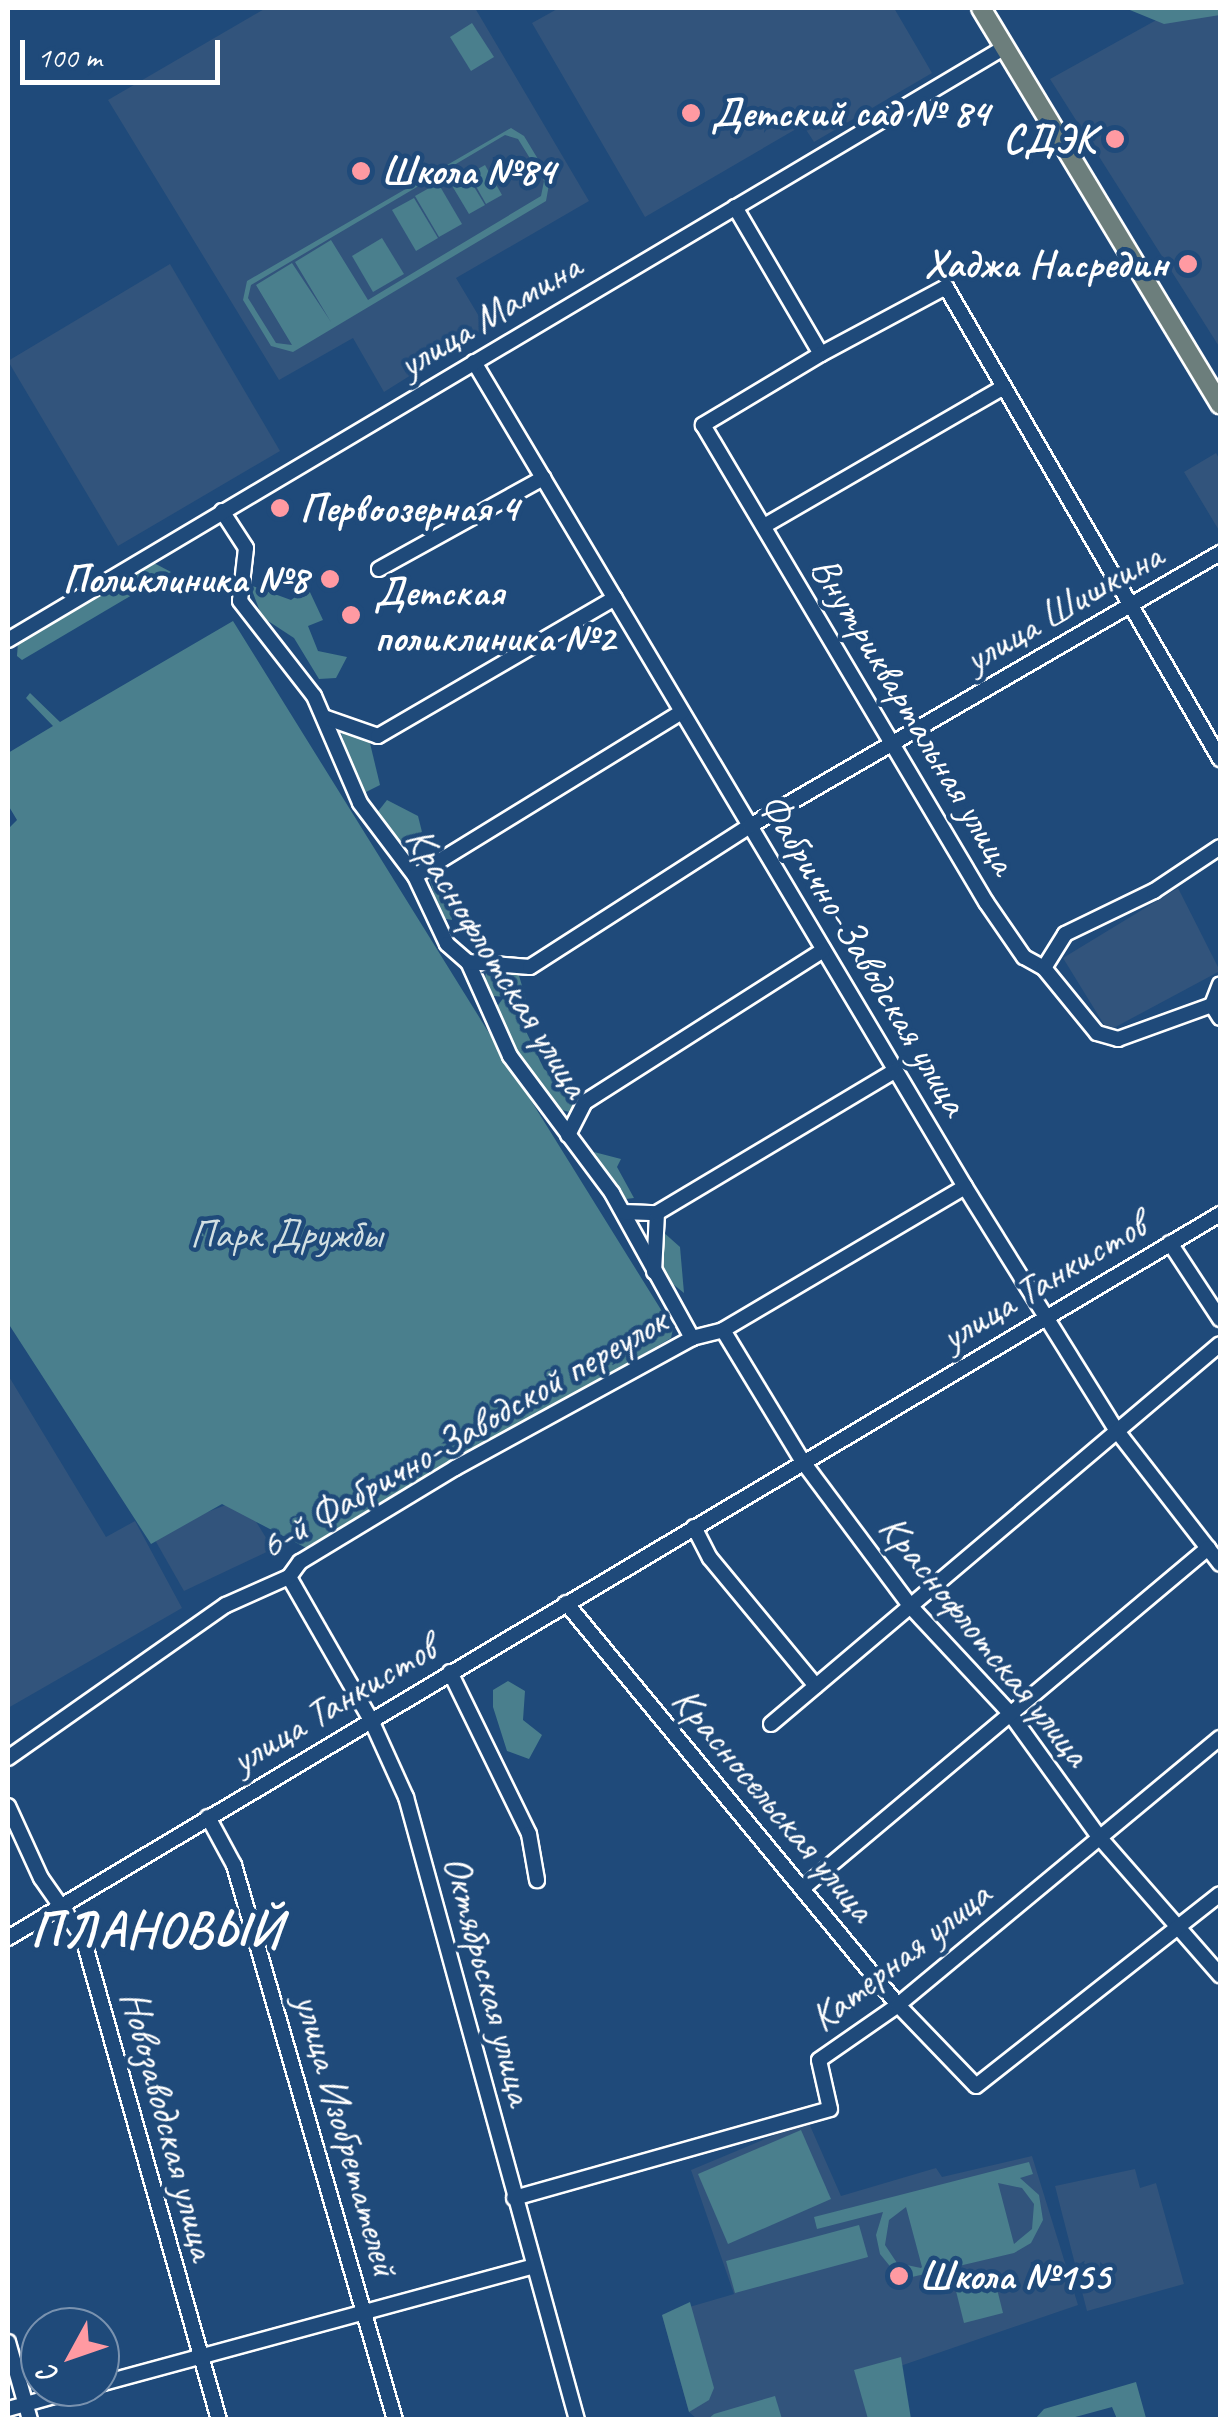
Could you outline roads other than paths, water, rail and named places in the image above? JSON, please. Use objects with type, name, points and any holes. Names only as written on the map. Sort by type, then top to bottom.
[{"type":"main road","points":[[981,8],[1220,404]]},
{"type":"street","name":"улица Мамина","points":[[8,640],[1005,47]]},
{"type":"street","points":[[735,207],[822,354]]},
{"type":"street","name":"Внутриквартальная улица","points":[[1212,1004],[1118,1039],[1097,1034],[1044,968],[1024,957],[703,425],[946,287],[1220,759]]},
{"type":"street","name":"Фабрично-Заводская улица","points":[[474,362],[965,1187],[1117,1431],[1220,1564]]},
{"type":"street","points":[[764,526],[1004,387]]},
{"type":"street","points":[[379,569],[543,478]]},
{"type":"street","name":"Краснофлотская улица","points":[[222,511],[246,548],[240,601],[296,667],[324,717],[360,803],[415,876],[447,944],[468,962],[510,1056],[623,1212],[692,1338]]},
{"type":"street","name":"улица Шишкина","points":[[468,962],[530,967],[750,826],[1220,554]]},
{"type":"street","points":[[324,717],[378,736],[615,598]]},
{"type":"street","points":[[415,876],[682,712]]},
{"type":"street","points":[[1044,968],[1065,934],[1154,891],[1220,848]]},
{"type":"street","points":[[568,1134],[585,1102],[824,950]]},
{"type":"street","points":[[1220,984],[1212,1004],[1220,1018]]},
{"type":"street","points":[[623,1212],[657,1213],[894,1071]]},
{"type":"street","name":"6-й Фабрично-Заводской переулок","points":[[8,1758],[226,1606],[289,1577],[300,1562],[428,1484],[692,1338],[723,1330],[965,1187]]},
{"type":"street","points":[[654,1273],[657,1213]]},
{"type":"street","name":"улица Танкистов","points":[[8,1938],[1220,1214]]},
{"type":"street","points":[[1170,1243],[1220,1320]]},
{"type":"street","name":"Краснофлотская улица","points":[[723,1330],[803,1462],[912,1608],[1009,1712],[1100,1836],[1220,1974]]},
{"type":"street","points":[[771,1724],[1220,1344]]},
{"type":"street","points":[[694,1527],[710,1558],[816,1686]]},
{"type":"street","points":[[803,1888],[1208,1548]]},
{"type":"street","name":"Октябрьская улица","points":[[289,1577],[372,1720],[406,1797],[578,2420]]},
{"type":"street","name":"Красносельская улица","points":[[566,1603],[898,2005],[976,2086],[1179,1930]]},
{"type":"street","points":[[450,1672],[529,1834],[536,1880]]},
{"type":"street","name":"Катерная улица","points":[[514,2198],[830,2109],[819,2060],[898,2005],[1220,1738]]},
{"type":"street","name":"Новозаводская улица","points":[[8,1806],[42,1878],[84,1938],[219,2420]]},
{"type":"street","name":"улица Изобретателей","points":[[208,1817],[234,1865],[395,2420]]},
{"type":"street","points":[[1179,1930],[1220,1894]]},
{"type":"street","points":[[120,2378],[533,2266]]},
{"type":"street","points":[[8,2342],[20,2383]]},
{"type":"place","name":"Детский сад № 84","points":[[691,113]]},
{"type":"place","name":"СДЭК","points":[[1115,139]]},
{"type":"place","name":"Школа №84","points":[[361,171]]},
{"type":"place","name":"Хаджа Насредин","points":[[1188,264]]},
{"type":"place","name":"Первоозерная 4","points":[[280,508]]},
{"type":"place","name":"Поликлиника №8","points":[[330,579]]},
{"type":"place","name":"Детская поликлиника №2","points":[[351,615]]},
{"type":"place","name":"Школа №155","points":[[899,2276]]},
{"type":"district","name":"ПЛАНОВЫЙ","points":[[157,1930]]},
{"type":"park label","name":"Парк Дружбы","points":[[286,1234]]}]
